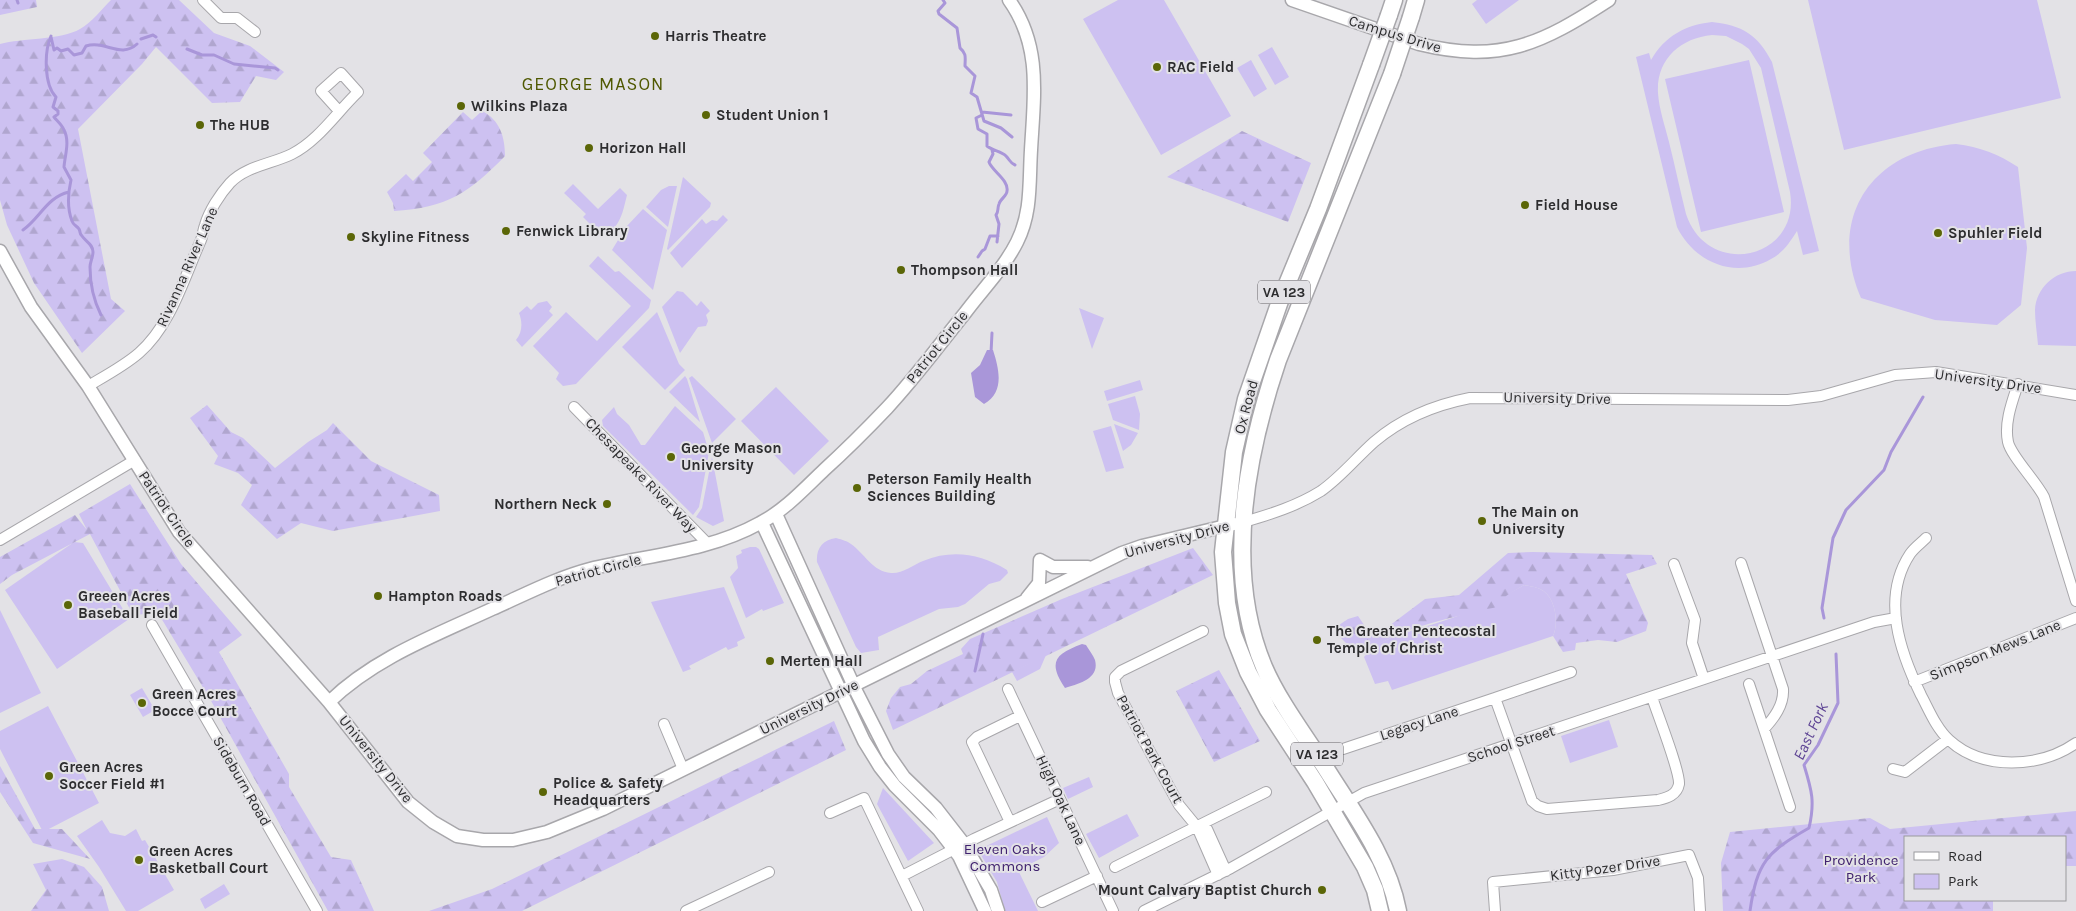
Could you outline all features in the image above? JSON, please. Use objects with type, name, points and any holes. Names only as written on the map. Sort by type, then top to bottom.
[{"type":"main road","name":"Ox Road","points":[[1346,801],[1272,683],[1258,651],[1251,627],[1244,588],[1244,522],[1247,486],[1266,396],[1278,360],[1392,74],[1416,0]]},
{"type":"main road","name":"Ox Road","points":[[1332,811],[1268,710],[1248,672],[1233,634],[1227,603],[1223,552],[1224,527],[1234,452],[1246,400],[1280,301],[1318,209],[1392,8]]},
{"type":"main road","name":"VA 123","points":[[1346,801],[1375,847],[1391,885],[1398,911]]},
{"type":"main road","name":"VA 123","points":[[1332,811],[1365,867],[1375,890],[1380,911]]},
{"type":"street","points":[[202,0],[222,18],[237,18],[255,32]]},
{"type":"street","name":"Patriot Circle","points":[[0,251],[31,307],[88,386],[188,544],[329,702],[352,681],[392,657],[561,578],[591,569],[721,541],[762,523],[776,514],[889,406],[983,290],[1017,242],[1027,217],[1032,182],[1031,154],[1036,94],[1035,73],[1031,46],[1025,26],[1009,0]]},
{"type":"street","name":"Campus Drive","points":[[1292,0],[1419,44],[1440,49],[1476,53],[1496,52],[1536,42],[1609,0]]},
{"type":"street","name":"Rivanna River Lane","points":[[88,386],[133,358],[148,344],[165,320],[202,236],[205,224],[218,198],[231,182],[254,168],[292,154],[304,146],[339,111]]},
{"type":"street","name":"University Drive","points":[[329,702],[408,802],[433,822],[458,836],[483,840],[513,840],[547,832],[603,809],[1122,553],[1142,546],[1244,522],[1289,508],[1322,490],[1374,442],[1406,419],[1445,404],[1470,398],[1788,400],[1821,396],[1895,375],[1936,372],[2076,395]]},
{"type":"street","points":[[2018,384],[2007,425],[2008,443],[2014,454],[2036,482],[2044,497],[2076,601]]},
{"type":"street","name":"Chesapeake River Way","points":[[574,407],[708,544]]},
{"type":"street","points":[[0,540],[135,460]]},
{"type":"street","points":[[776,514],[853,685],[888,754],[904,777],[936,808],[959,847],[991,890],[998,911]]},
{"type":"street","points":[[762,523],[864,740],[880,767],[895,786],[959,847],[984,911]]},
{"type":"street","points":[[1926,538],[1912,552],[1904,565],[1898,586],[1896,618],[1897,632],[1902,650],[1914,682],[1939,728],[1948,739],[1964,750],[1986,760],[2008,763],[2049,758],[2076,743]]},
{"type":"street","points":[[1025,601],[1039,583],[1040,560],[1053,568],[1095,566]]},
{"type":"street","points":[[1741,563],[1783,689],[1783,697],[1776,715],[1764,729]]},
{"type":"street","points":[[1674,564],[1695,620],[1692,643],[1704,679]]},
{"type":"street","name":"School Street","points":[[1144,911],[1222,873],[1332,811],[1346,801],[1364,793],[1874,622],[1896,618]]},
{"type":"street","name":"Simpson Mews Lane","points":[[1914,682],[2076,618]]},
{"type":"street","name":"Sideburn Road","points":[[152,625],[316,911]]},
{"type":"street","name":"Patriot Park Court","points":[[1203,631],[1121,671],[1115,677],[1115,682],[1118,693],[1179,805],[1197,827],[1207,829],[1222,873]]},
{"type":"street","name":"Legacy Lane","points":[[1343,749],[1571,672]]},
{"type":"street","points":[[1749,684],[1790,806]]},
{"type":"street","name":"High Oak Lane","points":[[1008,689],[1113,911]]},
{"type":"street","points":[[1495,698],[1510,745],[1532,801],[1538,806],[1547,809],[1668,798],[1676,791],[1679,784],[1678,777],[1652,697]]},
{"type":"street","points":[[1010,822],[972,742],[977,737],[1020,716]]},
{"type":"street","points":[[664,724],[683,769]]},
{"type":"street","points":[[1893,769],[1905,772],[1948,739]]},
{"type":"street","points":[[1116,867],[1266,792]]},
{"type":"street","points":[[830,813],[864,798],[918,911]]},
{"type":"street","points":[[902,876],[1060,799]]},
{"type":"street","name":"Kitty Pozer Drive","points":[[1496,911],[1493,882],[1613,870],[1689,854],[1698,878],[1700,911]]},
{"type":"street","points":[[686,911],[769,872]]},
{"type":"street","points":[[1042,902],[1097,876]]},
{"type":"green space","points":[[0,0],[36,0],[37,7],[0,15]]},
{"type":"green space","points":[[111,0],[179,0],[214,33],[250,46],[284,72],[276,80],[256,76],[240,102],[212,103],[156,47],[142,64],[78,129],[111,299],[125,311],[82,353],[34,283],[7,225],[0,200],[0,44],[72,33],[88,23]]},
{"type":"green space","name":"RAC Field","points":[[1118,0],[1164,0],[1231,116],[1161,155],[1083,19]]},
{"type":"green space","points":[[1477,0],[1519,0],[1486,24],[1472,4]]},
{"type":"green space","points":[[1808,0],[2037,0],[2061,98],[1844,150]]},
{"type":"green space","points":[[1712,22],[1723,23],[1748,33],[1761,45],[1772,62],[1819,251],[1803,255],[1797,231],[1789,243],[1775,257],[1757,265],[1744,268],[1730,267],[1717,264],[1694,250],[1684,239],[1677,227],[1636,57],[1649,53],[1651,60],[1669,38],[1685,29]],"holes":[[[1712,35],[1726,36],[1749,49],[1761,68],[1790,192],[1790,215],[1781,233],[1768,246],[1750,253],[1731,254],[1713,248],[1697,235],[1686,214],[1658,93],[1658,81],[1661,70],[1672,53],[1680,46],[1700,37]]]},
{"type":"green space","points":[[1272,47],[1289,77],[1275,85],[1258,55]]},
{"type":"green space","points":[[1251,60],[1267,89],[1254,97],[1237,68]]},
{"type":"green space","points":[[1749,60],[1784,212],[1701,232],[1665,79]]},
{"type":"green space","points":[[482,111],[497,124],[504,142],[505,156],[480,180],[456,196],[429,206],[394,211],[393,203],[387,192],[406,174],[413,181],[432,162],[423,153],[463,112],[472,120]]},
{"type":"green space","points":[[1242,131],[1311,163],[1288,222],[1167,177]]},
{"type":"green space","name":"Spuhler Field","points":[[1956,144],[1988,152],[2018,167],[2027,248],[2021,305],[1997,325],[1935,320],[1861,298],[1852,269],[1849,242],[1853,216],[1863,194],[1879,175],[1900,160],[1926,149]]},
{"type":"green space","points":[[683,177],[711,203],[710,207],[668,250],[667,249]]},
{"type":"green space","points":[[573,184],[598,209],[620,188],[627,195],[619,221],[611,231],[597,237],[590,231],[593,227],[583,217],[586,214],[564,193]]},
{"type":"green space","points":[[669,186],[677,186],[668,227],[646,207],[661,190]]},
{"type":"green space","points":[[643,209],[667,230],[653,290],[612,250],[626,227]]},
{"type":"green space","points":[[723,215],[728,220],[682,268],[670,253],[702,219],[706,224],[712,220],[717,221]]},
{"type":"green space","points":[[598,256],[615,272],[619,271],[651,300],[649,308],[576,384],[563,386],[556,379],[559,373],[533,346],[566,312],[597,341],[631,306],[589,266]]},
{"type":"green space","points":[[2076,271],[2076,346],[2038,345],[2035,310],[2039,295],[2048,282],[2054,278],[2061,274]]},
{"type":"green space","points":[[677,291],[683,292],[697,306],[701,301],[710,311],[706,315],[708,321],[706,326],[698,327],[680,353],[662,307]]},
{"type":"green space","points":[[547,301],[552,307],[549,311],[553,315],[522,347],[516,340],[521,328],[519,313],[527,306],[531,310],[538,303]]},
{"type":"green space","points":[[1079,308],[1104,318],[1092,349]]},
{"type":"green space","points":[[657,312],[679,364],[685,370],[665,390],[622,347]]},
{"type":"green space","points":[[685,376],[687,379],[700,422],[669,392]]},
{"type":"green space","points":[[692,376],[736,419],[712,443],[689,378]]},
{"type":"green space","points":[[1140,380],[1143,390],[1107,401],[1104,391]]},
{"type":"green space","points":[[776,387],[829,441],[794,475],[741,421]]},
{"type":"green space","points":[[1135,396],[1140,414],[1139,430],[1113,420],[1108,404]]},
{"type":"green space","points":[[207,405],[231,432],[243,438],[275,468],[308,442],[327,430],[333,423],[371,461],[439,495],[440,511],[333,531],[301,523],[277,539],[241,505],[252,485],[238,473],[214,464],[218,456],[190,418]]},
{"type":"green space","points":[[675,406],[703,432],[709,452],[699,507],[693,515],[603,426],[602,420],[614,407],[617,414],[629,425],[641,445],[645,445]]},
{"type":"green space","points":[[1114,424],[1138,433],[1131,445],[1123,451]]},
{"type":"green space","points":[[1111,426],[1124,468],[1106,472],[1093,431]]},
{"type":"green space","points":[[712,457],[724,521],[713,526],[696,517],[702,508]]},
{"type":"green space","points":[[130,484],[181,564],[242,635],[219,652],[289,774],[289,787],[331,857],[351,860],[374,911],[328,911],[210,699],[158,613],[133,615],[90,534],[12,575],[0,584],[0,557],[75,515],[87,530],[79,514]]},
{"type":"green space","points":[[836,538],[851,544],[874,566],[885,572],[899,572],[934,557],[956,554],[987,560],[1007,570],[1008,573],[1000,581],[989,584],[965,604],[958,607],[939,609],[878,637],[879,650],[861,653],[856,647],[817,562],[821,546],[827,541]]},
{"type":"green space","name":"Greeen Acres Baseball Field","points":[[74,542],[83,543],[129,619],[57,669],[5,590]]},
{"type":"green space","points":[[750,547],[759,549],[784,603],[763,611],[762,609],[746,618],[730,577],[738,568],[736,556],[742,553],[741,550]]},
{"type":"green space","points":[[1193,548],[1213,575],[893,730],[886,711],[891,698],[900,687],[911,684],[927,671],[963,654],[961,649],[970,639],[1062,599]]},
{"type":"green space","points":[[1508,553],[1652,555],[1657,564],[1626,574],[1648,623],[1646,631],[1617,642],[1598,640],[1576,643],[1575,650],[1563,652],[1553,636],[1556,617],[1550,597],[1540,589],[1524,585],[1506,596],[1501,606],[1449,618],[1410,630],[1392,637],[1366,655],[1347,644],[1339,636],[1339,625],[1348,619],[1358,616],[1373,638],[1425,599],[1459,595]]},
{"type":"green space","points":[[1524,585],[1540,589],[1550,597],[1556,617],[1553,636],[1392,690],[1388,681],[1375,684],[1364,657],[1381,643],[1400,634],[1474,610]]},
{"type":"green space","points":[[724,587],[745,638],[737,642],[738,646],[728,650],[726,647],[689,666],[691,669],[683,672],[651,602]]},
{"type":"green space","points":[[0,610],[41,693],[0,713]]},
{"type":"green space","points":[[1046,655],[1040,669],[1017,681],[1012,672]]},
{"type":"green space","points":[[1219,670],[1260,741],[1214,762],[1176,691]]},
{"type":"green space","name":"Green Acres Bocce Court","points":[[142,688],[155,710],[143,717],[130,695]]},
{"type":"green space","name":"Green Acres Soccer Field #1","points":[[48,706],[99,803],[43,832],[0,749],[0,731]]},
{"type":"green space","points":[[1609,720],[1618,747],[1570,763],[1561,736]]},
{"type":"green space","points":[[834,721],[846,750],[522,911],[429,911],[492,889]]},
{"type":"green space","points":[[0,766],[35,829],[62,829],[90,859],[33,843],[0,792]]},
{"type":"green space","points":[[1089,777],[1093,787],[1068,799],[1063,788]]},
{"type":"green space","points":[[883,788],[934,843],[908,861],[877,804]]},
{"type":"green space","name":"Providence Park","points":[[2076,811],[2076,866],[2066,866],[2066,836],[1904,836],[1904,901],[1993,901],[1993,911],[1723,911],[1721,863],[1730,832],[1870,818],[1890,829]]},
{"type":"green space","points":[[1127,814],[1139,836],[1099,858],[1086,834]]},
{"type":"green space","name":"Eleven Oaks Commons","points":[[1047,817],[1059,843],[1044,857],[1018,870],[1038,911],[1005,911],[997,882],[978,850]]},
{"type":"green space","points":[[102,820],[110,833],[125,836],[136,829],[142,841],[145,840],[174,890],[138,911],[126,911],[77,836]]},
{"type":"green space","points":[[62,859],[84,867],[102,887],[109,911],[31,911],[46,890],[33,864]]},
{"type":"green space","points":[[224,884],[230,894],[205,909],[200,899]]},
{"type":"shaded area","points":[[987,350],[993,350],[999,380],[995,393],[984,404],[975,397],[971,373],[980,365]]},
{"type":"shaded area","points":[[1082,644],[1086,645],[1095,660],[1094,672],[1087,680],[1065,688],[1056,671],[1057,660],[1066,651]]},
{"type":"waterway","points":[[943,0],[945,3],[938,11],[939,14],[957,28],[960,48],[965,56],[965,66],[975,76],[971,93],[977,97],[984,121],[1001,128],[1012,137]]},
{"type":"waterway","points":[[141,39],[153,35],[156,37]]},
{"type":"waterway","points":[[51,36],[47,51],[46,68],[49,85],[56,97],[53,107],[58,111],[58,114],[54,117],[63,128],[67,139],[64,167],[71,180],[69,211],[73,222],[93,249],[90,267],[91,279],[94,298],[101,315]]},
{"type":"waterway","points":[[51,37],[54,50],[57,48],[61,51],[68,49],[74,55],[82,53],[86,46],[100,45],[125,50],[137,44]]},
{"type":"waterway","points":[[187,49],[202,55],[214,55],[234,64],[275,68],[278,70]]},
{"type":"waterway","points":[[982,112],[1011,115]]},
{"type":"waterway","points":[[982,115],[976,118],[978,129],[987,134],[987,146],[1004,154],[1015,165]]},
{"type":"waterway","points":[[992,150],[993,154],[989,162],[1007,187],[1007,193],[1000,202],[996,215],[999,224],[997,242]]},
{"type":"waterway","points":[[23,230],[55,198],[69,192]]},
{"type":"waterway","points":[[978,257],[985,249],[990,236],[998,236]]},
{"type":"waterway","points":[[991,353],[992,333]]},
{"type":"waterway","name":"East Fork","points":[[1824,618],[1822,608],[1833,538],[1846,510],[1884,470],[1891,452],[1923,397]]},
{"type":"waterway","points":[[975,671],[983,634]]},
{"type":"waterway","name":"East Fork","points":[[1750,911],[1756,881],[1766,860],[1783,844],[1809,828],[1812,796],[1804,765],[1818,745],[1838,703],[1836,654]]},
{"type":"place","name":"Harris Theatre","points":[[655,36]]},
{"type":"place","name":"RAC Field","points":[[1157,67]]},
{"type":"place","name":"Wilkins Plaza","points":[[461,106]]},
{"type":"place","name":"Student Union 1","points":[[706,115]]},
{"type":"place","name":"The HUB","points":[[200,125]]},
{"type":"place","name":"Horizon Hall","points":[[589,148]]},
{"type":"place","name":"Field House","points":[[1525,205]]},
{"type":"place","name":"Fenwick Library","points":[[506,231]]},
{"type":"place","name":"Spuhler Field","points":[[1938,233]]},
{"type":"place","name":"Skyline Fitness","points":[[351,237]]},
{"type":"place","name":"Thompson Hall","points":[[901,270]]},
{"type":"place","name":"George Mason University","points":[[671,457]]},
{"type":"place","name":"Peterson Family Health Sciences Building","points":[[857,488]]},
{"type":"place","name":"Northern Neck","points":[[607,504]]},
{"type":"place","name":"The Main on University","points":[[1482,521]]},
{"type":"place","name":"Hampton Roads","points":[[378,596]]},
{"type":"place","name":"Greeen Acres Baseball Field","points":[[68,605]]},
{"type":"place","name":"The Greater Pentecostal Temple of Christ","points":[[1317,640]]},
{"type":"place","name":"Merten Hall","points":[[770,661]]},
{"type":"place","name":"Green Acres Bocce Court","points":[[142,703]]},
{"type":"place","name":"Green Acres Soccer Field #1","points":[[49,776]]},
{"type":"place","name":"Police & Safety Headquarters","points":[[543,792]]},
{"type":"place","name":"Green Acres Basketball Court","points":[[139,860]]},
{"type":"place","name":"Mount Calvary Baptist Church","points":[[1322,890]]},
{"type":"district","name":"GEORGE MASON","points":[[593,84]]}]
